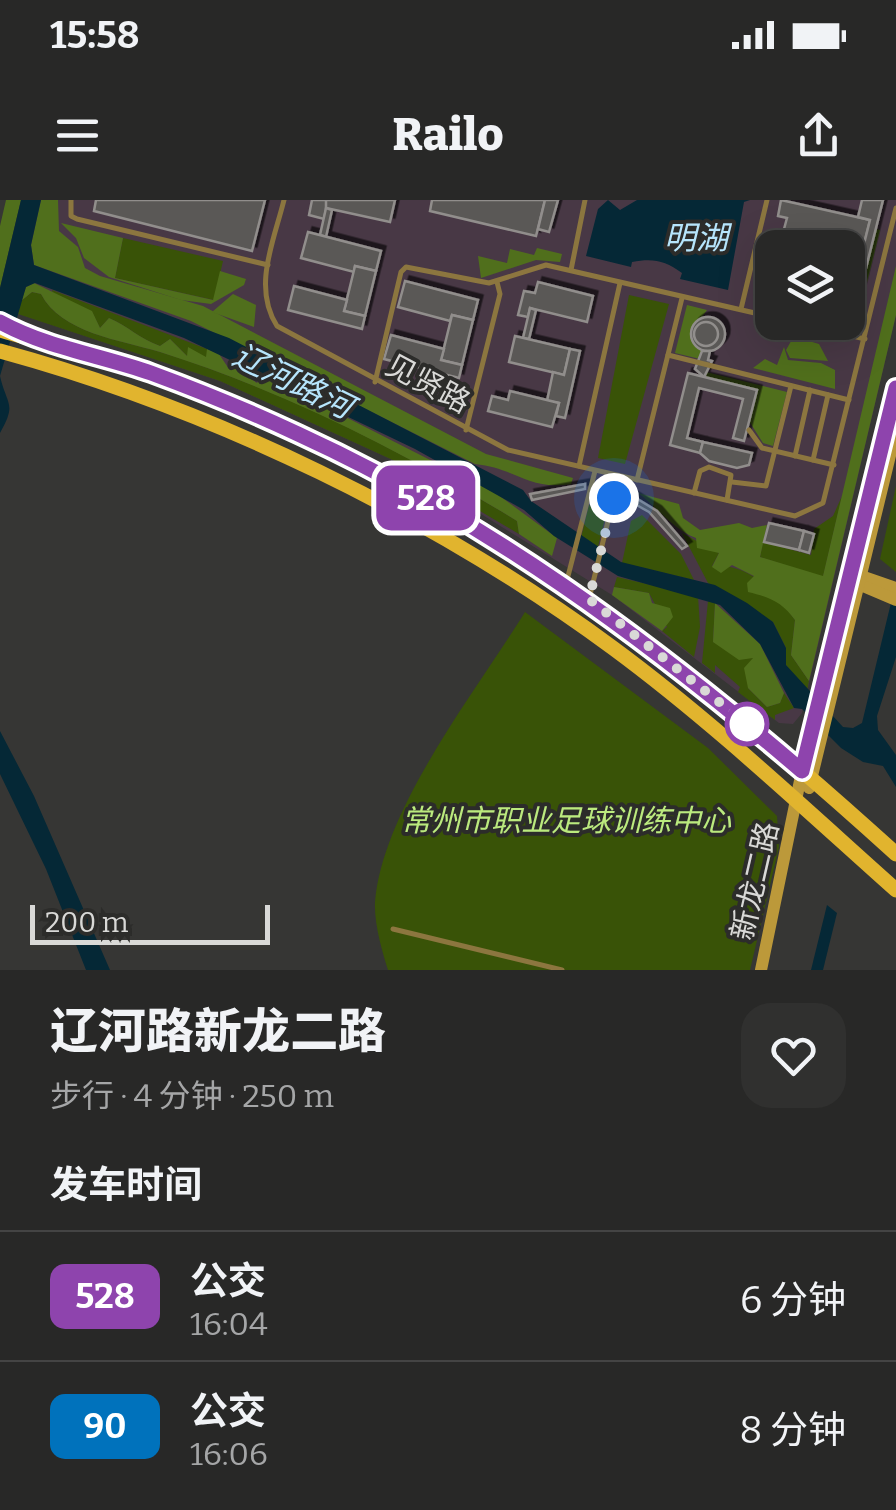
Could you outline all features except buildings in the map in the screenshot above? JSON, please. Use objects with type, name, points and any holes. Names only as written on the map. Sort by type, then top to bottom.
[{"type":"main road","points":[[7,329],[150,373],[296,433],[394,480],[589,599],[685,672],[896,854]]},
{"type":"main road","points":[[4,354],[42,364],[288,458],[476,556],[614,649],[896,890]]},
{"type":"street","points":[[858,579],[896,388]]},
{"type":"street","points":[[798,804],[896,431]]},
{"type":"street","points":[[858,579],[891,592]]},
{"type":"street","name":"新龙二路","points":[[761,970],[798,804]]},
{"type":"lane","points":[[71,200],[70,216],[268,265]]},
{"type":"lane","name":"见贤路","points":[[284,200],[264,295],[277,326],[466,430],[508,450],[796,516],[823,503],[834,466]]},
{"type":"lane","points":[[571,270],[585,200]]},
{"type":"lane","points":[[741,309],[767,200]]},
{"type":"lane","points":[[865,336],[896,208]]},
{"type":"lane","points":[[376,382],[401,272],[406,268],[497,282],[546,265],[755,313]]},
{"type":"lane","points":[[466,430],[500,294],[497,282]]},
{"type":"lane","points":[[578,467],[620,283]]},
{"type":"lane","points":[[636,480],[682,297]]},
{"type":"lane","points":[[749,430],[758,444],[776,452],[834,466],[864,340]]},
{"type":"lane","points":[[668,355],[849,400]]},
{"type":"lane","points":[[732,482],[766,486],[792,386]]},
{"type":"lane","points":[[795,456],[810,390]]},
{"type":"lane","points":[[813,460],[828,395]]},
{"type":"lane","points":[[694,492],[703,468],[726,471],[732,482],[727,500]]},
{"type":"lane","points":[[566,584],[595,471]]},
{"type":"lane","points":[[589,599],[619,476]]},
{"type":"lane","points":[[392,929],[562,970]]},
{"type":"shaded area","points":[[32,200],[896,200],[896,315],[802,713],[793,724],[779,723],[612,595],[397,462],[220,381],[7,310]]},
{"type":"green space","points":[[6,200],[21,200],[0,288],[0,226]]},
{"type":"green space","points":[[41,200],[58,200],[59,231],[78,247],[85,268],[100,276],[203,306],[486,454],[573,478],[571,484],[533,482],[475,464],[191,321],[34,265],[31,245]]},
{"type":"green space","points":[[61,223],[123,238],[115,278],[213,300],[220,271],[246,279],[244,285],[211,304],[181,300],[109,277],[84,258],[76,238]]},
{"type":"green space","points":[[876,229],[880,230],[865,290]]},
{"type":"green space","points":[[123,238],[223,261],[214,300],[115,278]]},
{"type":"green space","points":[[537,248],[562,254],[560,262],[536,260],[481,278],[478,256],[507,263],[510,249],[534,255]]},
{"type":"green space","points":[[896,266],[896,315],[809,681],[791,655],[795,620],[790,614],[774,601],[748,592],[747,583],[754,576],[732,565],[721,573],[712,567],[719,553],[697,548],[696,538],[673,524],[638,493],[679,504],[683,518],[700,530],[739,523],[752,528],[767,525],[760,557],[823,576]]},
{"type":"green space","points":[[34,283],[92,311],[100,328],[109,318],[160,346],[170,339],[187,356],[188,347],[206,357],[207,349],[219,354],[229,369],[239,363],[251,369],[248,377],[257,383],[263,375],[497,494],[557,538],[552,556],[519,534],[517,521],[432,471],[343,426],[252,385],[93,333],[62,318],[41,294],[32,292],[21,301],[26,287]]},
{"type":"green space","points":[[52,290],[207,349],[207,357],[188,357],[170,339],[160,346],[109,318],[100,328],[92,312],[54,296]]},
{"type":"green space","points":[[32,292],[41,294],[62,318],[93,333],[253,385],[344,426],[517,521],[519,534],[397,462],[220,381],[18,314],[21,301]]},
{"type":"green space","points":[[233,294],[256,305],[254,327],[212,312]]},
{"type":"green space","points":[[629,295],[669,304],[625,464],[598,458]]},
{"type":"green space","points":[[687,305],[707,310],[690,334],[702,351],[700,359],[675,353]]},
{"type":"green space","points":[[792,340],[805,340],[819,344],[828,361],[790,358],[786,350]]},
{"type":"green space","points":[[784,347],[788,360],[821,363],[835,370],[835,389],[753,368],[765,359],[777,365]]},
{"type":"green space","points":[[706,372],[787,392],[773,446],[763,443],[749,421],[757,390],[704,377]]},
{"type":"green space","points":[[896,486],[896,572],[880,559]]},
{"type":"green space","points":[[842,496],[823,577],[760,557],[763,542],[811,555],[814,529],[833,516]]},
{"type":"green space","points":[[589,505],[607,510],[596,555],[578,550]]},
{"type":"green space","points":[[642,515],[681,554],[694,580],[622,563],[631,521]]},
{"type":"green space","points":[[682,533],[719,553],[712,566],[749,574],[770,589],[787,609],[795,620],[791,655],[809,681],[807,691],[786,665],[786,648],[773,622],[708,583]]},
{"type":"green space","points":[[617,577],[698,596],[700,627],[694,657],[662,631],[667,627],[649,593],[614,587]]},
{"type":"green space","points":[[614,587],[649,593],[652,603],[670,608],[673,617],[662,631],[612,595]]},
{"type":"green space","points":[[708,601],[715,603],[713,642],[753,658],[748,688],[767,707],[780,703],[784,693],[794,708],[775,715],[775,720],[738,692],[740,687],[715,665],[715,673],[702,663]]},
{"type":"green space","points":[[715,603],[760,644],[784,693],[780,703],[767,707],[748,688],[744,668],[753,658],[739,660],[713,642]]},
{"type":"green space","name":"常州市职业足球训练中心","points":[[525,612],[708,748],[777,816],[779,847],[750,970],[388,970],[375,902],[395,828],[434,752]]},
{"type":"water","name":"辽河路河","points":[[21,200],[41,200],[31,245],[34,265],[229,338],[523,490],[531,501],[621,562],[715,585],[747,603],[773,622],[786,648],[786,665],[843,727],[853,728],[862,723],[896,582],[896,657],[877,716],[878,730],[896,755],[896,787],[883,766],[863,762],[841,748],[802,709],[794,708],[760,644],[720,605],[618,576],[554,536],[524,510],[415,449],[184,338],[35,283],[26,287],[0,376],[0,288]]},
{"type":"water","name":"明湖","points":[[608,200],[620,210],[637,200],[750,200],[744,202],[728,290],[680,279],[682,273],[658,261],[632,262],[631,267],[586,256],[598,209]]},
{"type":"water","points":[[0,376],[9,410],[0,433]]},
{"type":"water","points":[[0,731],[34,796],[110,970],[86,970],[46,869],[0,774]]},
{"type":"water","points":[[827,905],[837,913],[823,970],[811,970]]},
{"type":"bus line","name":"528","points":[[0,322],[49,344],[150,373],[296,433],[394,480],[589,599],[685,672],[802,771],[896,388]]},
{"type":"route","points":[[614,498],[589,599],[747,724]]}]
